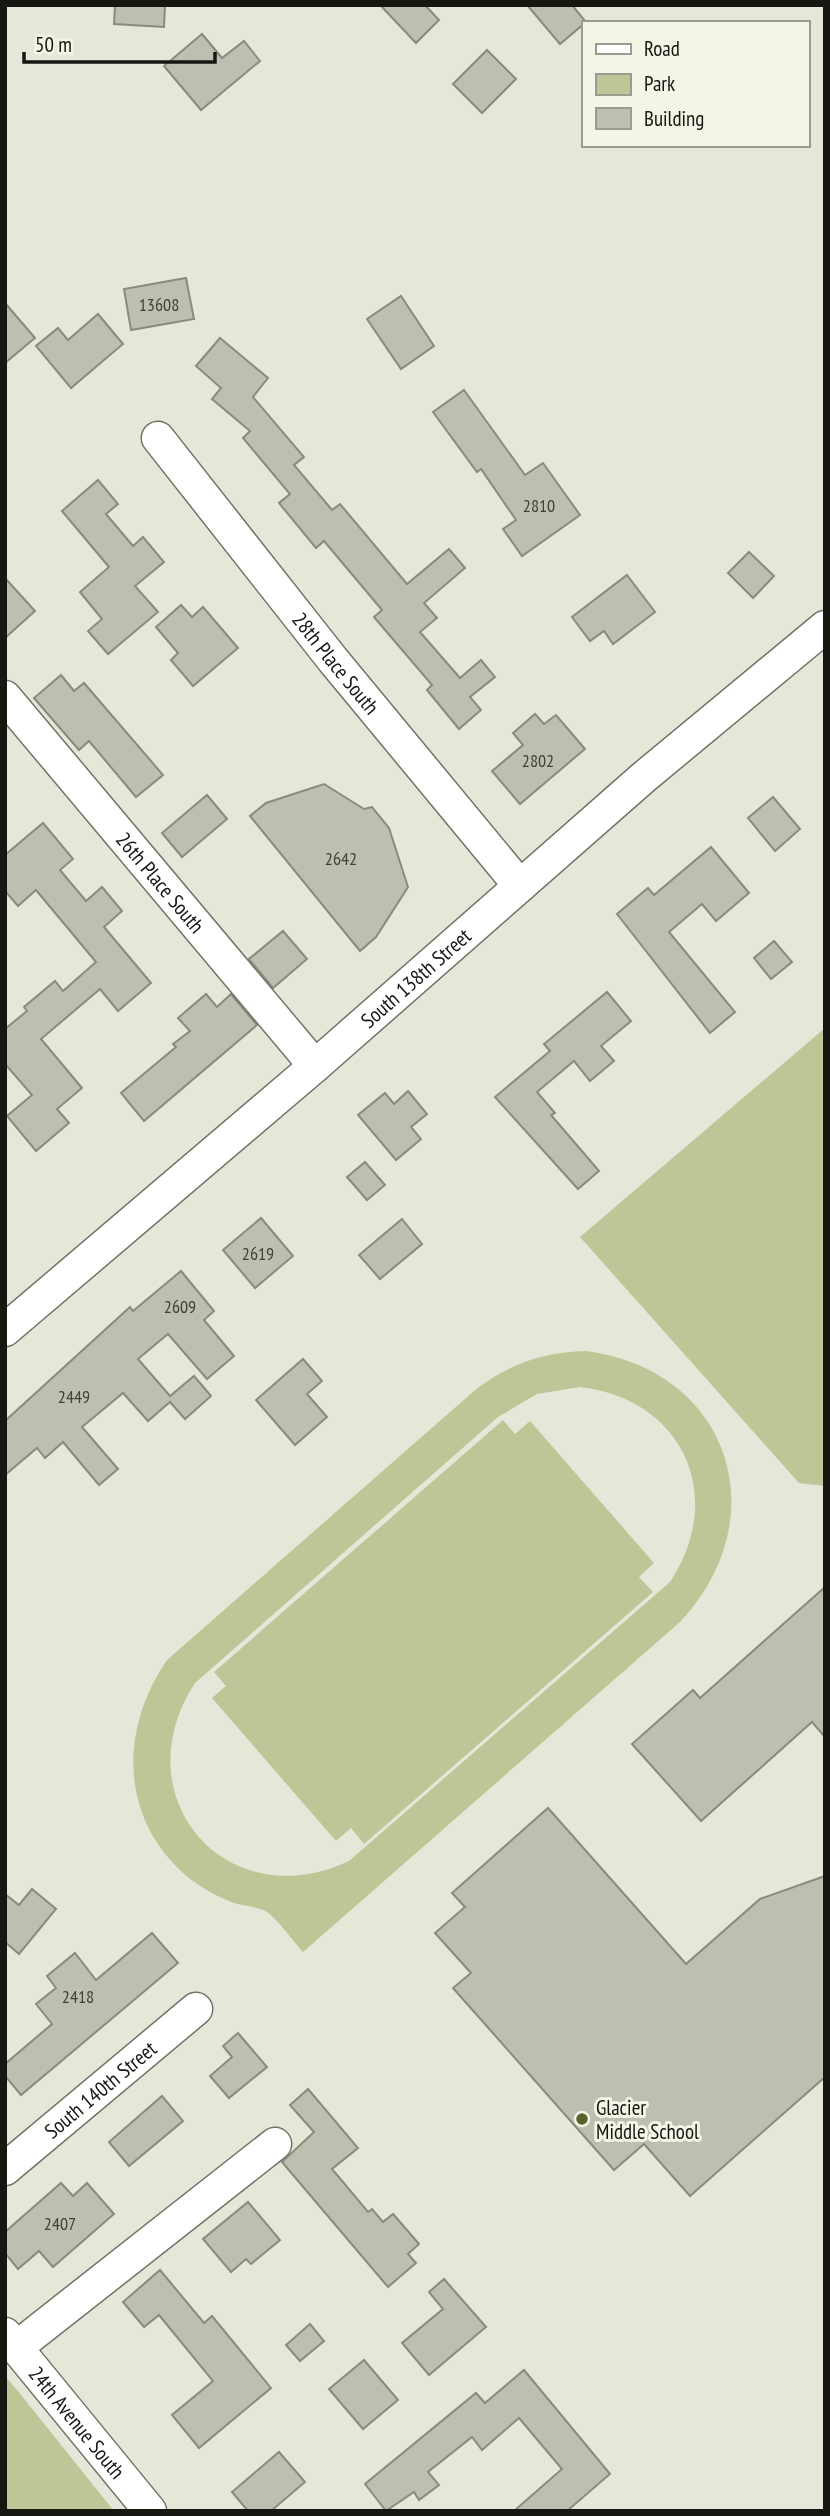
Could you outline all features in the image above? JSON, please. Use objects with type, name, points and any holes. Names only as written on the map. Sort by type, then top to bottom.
[{"type":"street","name":"28th Place South","points":[[158,438],[333,660],[520,886]]},
{"type":"street","name":"South 138th Street","points":[[5,1330],[315,1066],[644,777],[825,627]]},
{"type":"street","name":"26th Place South","points":[[5,697],[315,1066]]},
{"type":"street","name":"South 140th Street","points":[[5,2169],[196,2009]]},
{"type":"street","points":[[11,2341],[275,2144]]},
{"type":"street","name":"24th Avenue South","points":[[11,2341],[150,2511]]},
{"type":"green space","points":[[825,1028],[825,1486],[799,1483],[580,1237]]},
{"type":"green space","points":[[586,1351],[635,1364],[675,1387],[705,1417],[724,1454],[731,1495],[727,1538],[710,1581],[680,1622],[303,1952],[267,1912],[225,1900],[189,1878],[166,1855],[149,1829],[139,1802],[134,1774],[134,1744],[140,1715],[151,1687],[167,1660],[474,1391],[527,1361]],"holes":[[[580,1387],[616,1395],[646,1410],[669,1431],[685,1457],[694,1486],[694,1517],[687,1549],[670,1582],[349,1861],[304,1875],[263,1874],[227,1860],[198,1836],[179,1804],[171,1767],[175,1725],[195,1683],[498,1417],[537,1394]]]},
{"type":"green space","points":[[503,1420],[515,1434],[530,1421],[654,1563],[639,1577],[653,1592],[364,1844],[351,1828],[336,1841],[212,1698],[226,1686],[214,1672]]},
{"type":"green space","points":[[5,2376],[17,2390],[114,2511],[5,2511]]},
{"type":"building","points":[[115,5],[165,5],[164,27],[114,24]]},
{"type":"building","points":[[380,5],[425,5],[439,20],[416,43]]},
{"type":"building","points":[[527,5],[572,5],[585,21],[582,21],[582,25],[560,44]]},
{"type":"building","points":[[202,34],[222,58],[244,41],[260,61],[201,110],[164,66]]},
{"type":"building","points":[[487,50],[516,79],[482,113],[453,84]]},
{"type":"building","points":[[186,278],[194,319],[131,330],[124,289]]},
{"type":"building","points":[[401,296],[434,346],[401,369],[367,319]]},
{"type":"building","points":[[5,303],[35,338],[5,363]]},
{"type":"building","points":[[98,314],[123,344],[71,388],[36,346],[58,328],[68,340]]},
{"type":"building","points":[[220,338],[268,378],[253,397],[304,457],[294,465],[332,510],[340,504],[407,584],[449,549],[465,568],[424,603],[437,618],[420,632],[460,678],[481,660],[495,677],[470,697],[481,710],[459,729],[427,690],[432,685],[374,617],[382,610],[324,541],[316,548],[279,503],[290,494],[243,438],[250,431],[212,399],[221,388],[196,366]]},
{"type":"building","points":[[464,390],[525,475],[543,463],[580,515],[522,556],[503,529],[516,520],[481,469],[477,472],[433,412]]},
{"type":"building","points":[[98,480],[118,504],[106,514],[133,546],[143,537],[164,562],[135,586],[158,612],[108,654],[88,631],[102,619],[80,592],[109,567],[62,511]]},
{"type":"building","points":[[749,552],[774,576],[753,598],[728,573]]},
{"type":"building","points":[[627,575],[655,612],[613,644],[604,631],[590,641],[572,617]]},
{"type":"building","points":[[5,578],[35,611],[5,638]]},
{"type":"building","points":[[181,605],[192,617],[203,607],[238,648],[193,686],[171,660],[178,653],[156,627]]},
{"type":"building","points":[[61,675],[74,691],[84,683],[163,775],[136,797],[89,741],[79,750],[34,698]]},
{"type":"building","points":[[535,714],[544,724],[556,715],[585,749],[520,804],[492,771],[523,745],[513,733]]},
{"type":"building","points":[[324,784],[364,809],[372,807],[389,828],[408,887],[376,937],[360,951],[250,816],[266,803]]},
{"type":"building","points":[[207,795],[227,819],[182,857],[162,833]]},
{"type":"building","points":[[773,797],[800,829],[775,851],[748,818]]},
{"type":"building","points":[[43,823],[73,859],[60,870],[86,901],[102,887],[122,911],[104,927],[151,983],[118,1011],[100,989],[41,1039],[82,1088],[57,1109],[69,1123],[36,1151],[7,1116],[32,1095],[5,1064],[5,1029],[27,1011],[24,1007],[55,981],[63,991],[96,962],[36,890],[18,906],[5,891],[5,855]]},
{"type":"building","points":[[711,847],[749,893],[716,921],[702,904],[669,932],[735,1012],[710,1033],[617,914],[648,888],[654,895]]},
{"type":"building","points":[[283,931],[307,959],[273,988],[249,959]]},
{"type":"building","points":[[774,941],[792,962],[771,979],[754,958]]},
{"type":"building","points":[[607,992],[631,1021],[601,1046],[614,1061],[590,1081],[574,1061],[537,1092],[555,1113],[551,1115],[599,1171],[578,1189],[495,1097],[550,1051],[544,1044]]},
{"type":"building","points":[[206,994],[217,1007],[231,994],[257,1025],[144,1121],[121,1093],[176,1047],[173,1044],[190,1031],[178,1018]]},
{"type":"building","points":[[408,1091],[427,1114],[411,1127],[421,1139],[396,1160],[358,1115],[385,1093],[394,1104]]},
{"type":"building","points":[[365,1162],[385,1185],[367,1200],[347,1177]]},
{"type":"building","points":[[261,1218],[293,1256],[255,1288],[223,1250]]},
{"type":"building","points":[[402,1219],[422,1244],[380,1279],[359,1255]]},
{"type":"building","points":[[181,1271],[214,1311],[204,1320],[234,1356],[207,1379],[168,1334],[138,1359],[170,1396],[194,1376],[211,1396],[185,1419],[170,1402],[148,1421],[123,1393],[82,1427],[118,1469],[99,1485],[63,1442],[45,1458],[37,1448],[5,1475],[5,1421],[130,1307],[133,1311]]},
{"type":"building","points":[[303,1359],[322,1381],[307,1394],[327,1417],[295,1445],[256,1400]]},
{"type":"building","points":[[825,1587],[825,1737],[812,1722],[701,1821],[632,1744],[693,1690],[700,1698]]},
{"type":"building","points":[[548,1808],[686,1964],[760,1899],[825,1876],[825,2077],[690,2196],[644,2144],[614,2170],[453,1988],[471,1973],[435,1933],[465,1907],[452,1893]]},
{"type":"building","points":[[32,1889],[56,1909],[19,1954],[5,1942],[5,1894],[19,1905]]},
{"type":"building","points":[[152,1933],[178,1963],[21,2095],[5,2076],[5,2064],[52,2024],[36,2004],[56,1988],[47,1976],[75,1953],[96,1980]]},
{"type":"building","points":[[238,2033],[267,2067],[229,2098],[210,2076],[232,2057],[223,2046]]},
{"type":"building","points":[[308,2089],[358,2148],[332,2169],[368,2212],[372,2209],[383,2222],[393,2214],[419,2244],[408,2254],[416,2263],[388,2287],[282,2162],[314,2132],[290,2105]]},
{"type":"building","points":[[162,2096],[183,2121],[129,2166],[109,2142]]},
{"type":"building","points":[[61,2183],[73,2196],[87,2183],[114,2214],[53,2267],[39,2251],[18,2269],[5,2253],[5,2232]]},
{"type":"building","points":[[248,2202],[280,2240],[251,2264],[246,2259],[231,2272],[203,2239]]},
{"type":"building","points":[[160,2270],[204,2323],[212,2316],[271,2388],[199,2448],[172,2415],[213,2381],[159,2315],[144,2327],[123,2302]]},
{"type":"building","points":[[444,2279],[486,2327],[429,2375],[402,2343],[443,2309],[429,2292]]},
{"type":"building","points":[[310,2324],[324,2341],[300,2361],[286,2345]]},
{"type":"building","points":[[364,2360],[398,2400],[363,2429],[329,2389]]},
{"type":"building","points":[[524,2370],[610,2474],[567,2511],[514,2511],[562,2469],[519,2418],[482,2450],[472,2437],[428,2472],[439,2485],[419,2500],[414,2492],[386,2511],[365,2484],[476,2393],[485,2403]]},
{"type":"building","points":[[279,2452],[305,2482],[271,2511],[248,2511],[232,2492]]},
{"type":"place","name":"Glacier Middle School","points":[[582,2119]]}]
